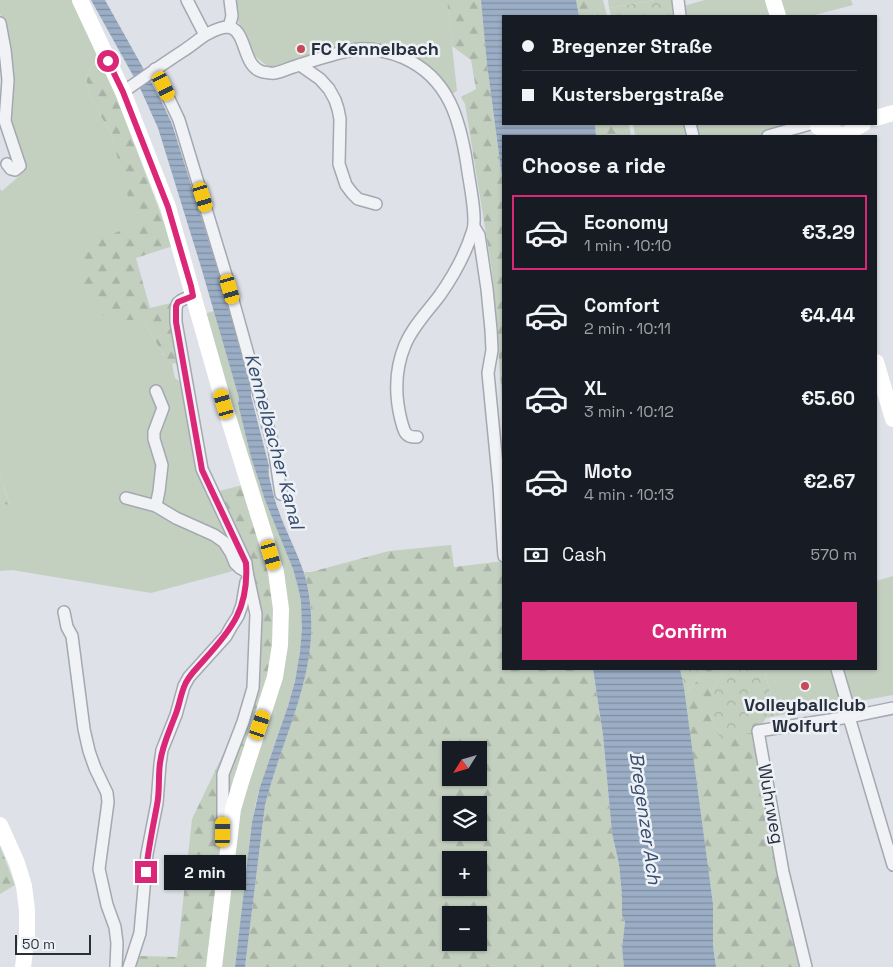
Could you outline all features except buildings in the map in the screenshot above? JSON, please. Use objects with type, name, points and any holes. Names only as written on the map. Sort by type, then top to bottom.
[{"type":"main road","points":[[80,0],[128,88],[168,207],[222,395],[276,572],[281,609],[280,645],[275,677],[233,809],[214,967]]},
{"type":"main road","points":[[773,0],[778,15]]},
{"type":"main road","points":[[877,118],[893,113]]},
{"type":"main road","points":[[845,135],[861,125]]},
{"type":"main road","points":[[816,128],[828,128],[841,135]]},
{"type":"main road","points":[[877,365],[893,420]]},
{"type":"main road","points":[[0,825],[17,864],[24,886],[28,935],[23,967]]},
{"type":"street","points":[[187,0],[205,35]]},
{"type":"street","points":[[229,27],[232,16],[230,0]]},
{"type":"street","points":[[678,0],[680,15]]},
{"type":"street","points":[[0,23],[8,80],[5,121],[20,166],[15,170],[6,164]]},
{"type":"street","points":[[128,88],[205,35],[221,28],[229,27],[236,31],[242,39],[252,65],[260,71],[273,74],[338,53],[360,49],[378,49],[414,63],[426,71],[445,94],[458,119],[466,162],[474,227],[459,266],[416,327],[405,345],[400,362],[396,389],[402,423],[408,436],[417,437]]},
{"type":"street","points":[[300,65],[320,79],[329,89],[335,100],[340,119],[339,164],[346,185],[358,199],[376,204]]},
{"type":"street","points":[[153,71],[180,120],[219,250],[271,440],[280,494]]},
{"type":"street","points":[[774,135],[816,128]]},
{"type":"street","points":[[474,227],[479,234],[491,330],[492,350],[488,373],[502,528]]},
{"type":"street","points":[[193,296],[178,302],[176,306],[176,322],[202,470],[246,563],[256,614],[253,688],[243,722],[223,774],[223,835],[224,841],[229,845]]},
{"type":"street","points":[[156,391],[163,408],[154,432],[154,439],[162,465],[156,506]]},
{"type":"street","points":[[126,498],[156,506],[176,518],[214,535],[224,542],[232,554],[235,563],[247,572]]},
{"type":"street","points":[[129,967],[140,933],[147,854],[157,803],[162,750],[176,715],[184,686],[189,677],[226,636],[238,616],[245,592],[247,572]]},
{"type":"street","points":[[64,612],[67,627],[72,636],[84,729],[89,751],[107,793],[108,802],[99,868],[105,896],[115,926],[117,943],[116,967]]},
{"type":"street","points":[[837,670],[849,717],[893,865]]},
{"type":"street","points":[[849,717],[893,708]]},
{"type":"street","name":"Wuhrweg","points":[[806,967],[783,872],[758,731],[849,717]]},
{"type":"green space","points":[[0,0],[72,0],[98,56],[86,78],[90,95],[112,137],[136,223],[74,254],[108,320],[143,320],[163,354],[172,364],[175,378],[183,384],[192,444],[233,537],[237,570],[151,593],[12,570],[0,571],[0,503],[10,504],[0,476],[0,189],[2,191],[25,171],[9,121]]},
{"type":"green space","name":"FC Kennelbach","points":[[234,0],[447,0],[457,91],[450,95],[424,67],[379,47],[273,71],[254,55],[238,21]]},
{"type":"green space","points":[[447,0],[482,0],[487,64],[502,177],[502,398],[492,271],[465,104],[461,97],[476,89],[471,60],[452,46]]},
{"type":"green space","points":[[576,0],[603,0],[607,15],[579,15]]},
{"type":"green space","points":[[608,0],[655,0],[609,8]]},
{"type":"green space","points":[[655,0],[677,0],[678,15],[611,15],[609,8]]},
{"type":"green space","points":[[705,0],[851,0],[853,5],[815,15],[681,15],[680,7]]},
{"type":"green space","points":[[98,56],[116,96],[173,246],[136,258],[150,308],[171,303],[181,362],[172,364],[163,354],[143,320],[108,320],[97,309],[87,291],[73,254],[135,223],[112,137],[90,95],[86,78]]},
{"type":"green space","points":[[595,125],[621,125],[624,135],[596,135]]},
{"type":"green space","points":[[621,125],[629,125],[631,135],[624,135]]},
{"type":"green space","points":[[633,125],[806,125],[771,135],[635,135]]},
{"type":"green space","points":[[214,311],[239,398],[238,404],[250,453],[266,502],[299,588],[302,621],[299,661],[295,680],[254,810],[235,967],[219,967],[237,816],[284,655],[204,314]]},
{"type":"green space","points":[[0,476],[10,505],[0,503]]},
{"type":"green space","points":[[243,485],[270,571],[276,630],[209,967],[134,967],[139,956],[177,957],[192,819],[228,744],[244,727],[257,614],[215,492]]},
{"type":"green space","points":[[451,545],[454,567],[502,561],[502,670],[593,670],[603,735],[612,833],[619,864],[622,915],[625,922],[622,948],[624,967],[245,967],[265,805],[293,719],[308,662],[311,633],[310,603],[304,572],[311,572],[389,551]]},
{"type":"green space","points":[[893,576],[893,695],[776,716],[764,670],[877,670],[877,581]]},
{"type":"green space","points":[[680,670],[706,670],[684,696]]},
{"type":"green space","points":[[706,670],[725,670],[711,692],[712,722],[721,738],[758,731],[806,967],[716,967],[713,946],[713,904],[684,696]]},
{"type":"green space","points":[[725,670],[764,670],[776,716],[766,718],[758,731],[721,739],[712,722],[711,692]]},
{"type":"green space","points":[[0,846],[15,885],[0,894]]},
{"type":"water","points":[[91,0],[105,0],[161,100],[172,124],[224,290],[251,386],[251,396],[269,466],[269,477],[274,496],[304,573],[310,603],[309,655],[304,680],[265,805],[245,967],[235,967],[252,822],[260,787],[295,681],[302,629],[301,601],[293,569],[265,500],[251,457],[238,404],[239,398],[158,128],[140,88]]},
{"type":"water","points":[[481,0],[576,0],[579,15],[502,15],[502,125],[595,125],[596,135],[502,135],[502,177],[487,64]]},
{"type":"water","name":"Bregenzer Ach","points":[[593,670],[680,670],[713,904],[713,946],[716,967],[624,967],[622,948],[625,922],[622,915],[619,864],[612,833],[603,735]]},
{"type":"place","name":"FC Kennelbach","points":[[301,49]]},
{"type":"place","name":"Volleyballclub Wolfurt","points":[[805,686]]},
{"type":"route","points":[[108,61],[123,92],[168,207],[191,286],[193,296],[178,302],[176,306],[176,322],[202,470],[246,563],[247,572],[245,592],[238,616],[226,636],[189,677],[184,686],[176,715],[165,741],[162,750],[158,796],[147,854],[146,872]]},
{"type":"water label","name":"Kennelbacher Kanal","points":[[275,441]]}]
